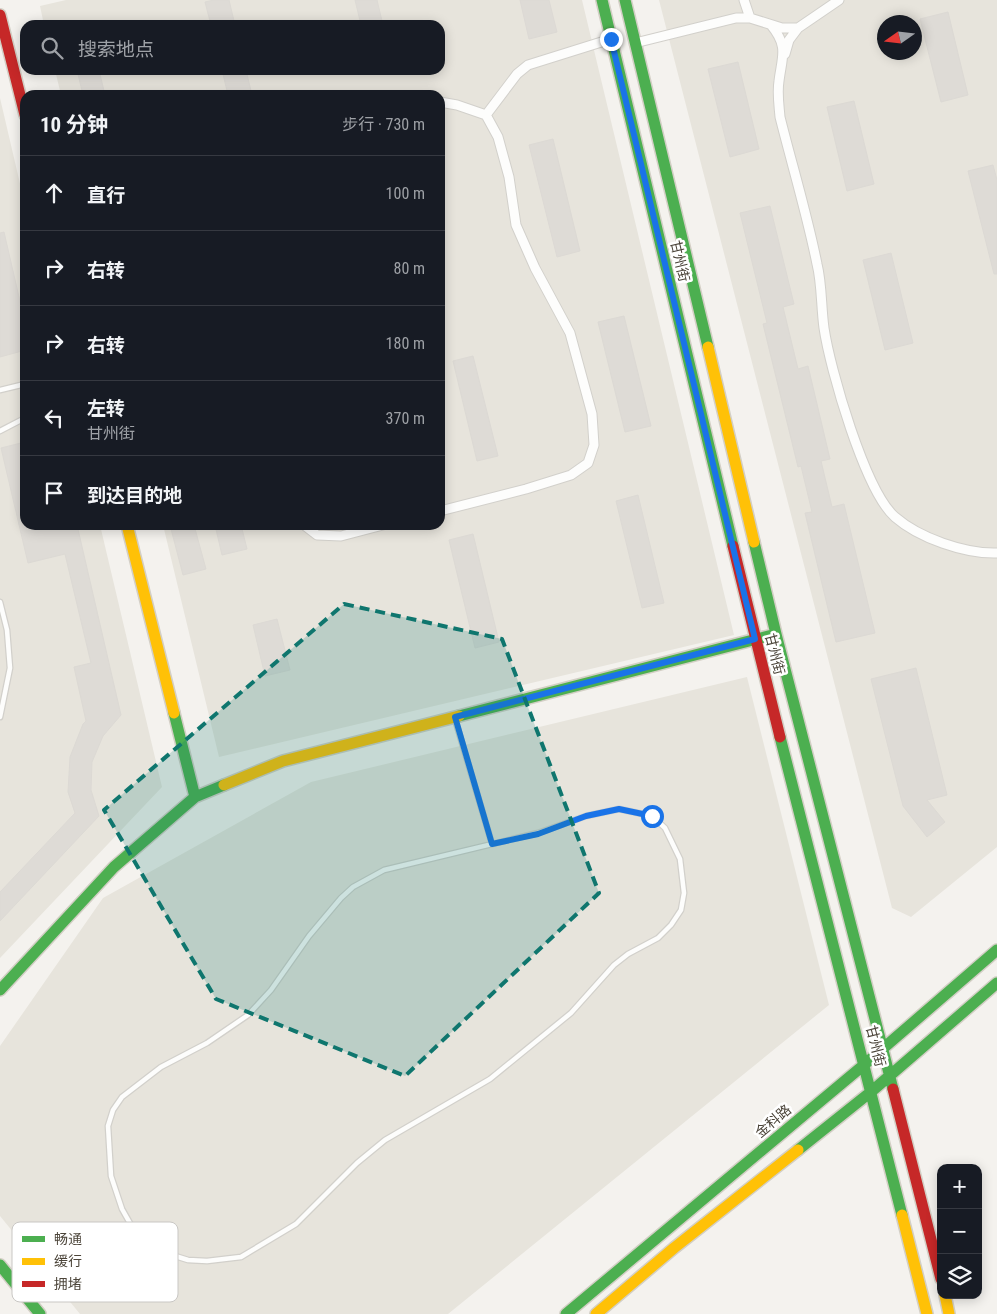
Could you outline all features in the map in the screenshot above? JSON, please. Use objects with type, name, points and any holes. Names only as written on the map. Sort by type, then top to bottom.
[{"type":"street","name":"甘州街","points":[[602,0],[755,639],[872,1091],[927,1314]]},
{"type":"street","name":"甘州街","points":[[624,0],[776,634],[884,1048],[937,1263]]},
{"type":"street","points":[[744,0],[750,18]]},
{"type":"street","points":[[839,0],[798,28],[789,40],[779,80],[778,97],[780,117],[818,265],[824,329],[834,371],[862,461],[879,495],[894,516],[918,534],[958,547],[997,553]]},
{"type":"street","points":[[0,15],[20,95]]},
{"type":"street","points":[[635,42],[736,18],[750,18],[782,28],[798,28]]},
{"type":"street","points":[[771,25],[782,45],[784,59]]},
{"type":"street","points":[[486,115],[517,74],[528,65],[611,39]]},
{"type":"street","points":[[445,103],[486,115],[498,136],[509,177],[516,224],[536,268],[570,333],[592,414],[594,445],[588,463],[570,474],[526,489],[445,510]]},
{"type":"street","points":[[128,530],[195,797]]},
{"type":"street","points":[[310,530],[317,535],[341,536],[364,530]]},
{"type":"street","points":[[4,983],[114,867],[195,797],[283,762],[776,634]]},
{"type":"street","name":"金科路","points":[[566,1314],[884,1048],[997,950]]},
{"type":"street","points":[[596,1314],[674,1248],[872,1091],[997,983]]},
{"type":"street","points":[[0,1265],[12,1280]]},
{"type":"street","points":[[946,1299],[949,1314]]},
{"type":"street","points":[[30,1302],[40,1314]]},
{"type":"lane","points":[[0,390],[20,385]]},
{"type":"lane","points":[[0,431],[20,421]]},
{"type":"lane","points":[[0,602],[8,630],[10,668],[0,718]]},
{"type":"lane","points":[[455,717],[492,844]]},
{"type":"lane","points":[[129,1222],[122,1209],[111,1176],[108,1126],[113,1110],[122,1097],[161,1067],[207,1043],[248,1015],[271,990],[309,936],[341,898],[353,887],[384,870],[538,834],[586,816],[619,809],[652,816],[665,828],[680,860],[684,893],[681,910],[671,926],[658,938],[628,954],[614,965],[571,1013],[490,1079],[385,1140],[357,1163],[296,1224],[242,1257],[207,1261],[188,1260],[178,1257]]},
{"type":"highlighted area","points":[[344,604],[502,639],[599,893],[405,1076],[216,999],[104,810]]},
{"type":"shaded area","points":[[66,0],[582,0],[734,635],[219,757],[164,530],[445,530],[445,90],[60,90],[56,75],[445,75],[445,20],[43,20],[40,6]]},
{"type":"shaded area","points":[[659,0],[997,0],[997,847],[911,917],[892,908]]},
{"type":"shaded area","points":[[0,98],[20,184],[20,530],[101,530],[162,787],[0,958]]},
{"type":"shaded area","points":[[747,677],[829,1005],[448,1314],[80,1314],[70,1302],[178,1302],[178,1222],[12,1222],[12,1231],[0,1216],[0,1046],[103,898],[311,782]]},
{"type":"building","points":[[229,0],[234,20],[210,20],[205,2]]},
{"type":"building","points":[[355,0],[377,0],[382,20],[360,20]]},
{"type":"building","points":[[520,0],[549,0],[557,32],[529,39]]},
{"type":"building","points":[[948,12],[968,95],[941,102],[922,27],[922,18]]},
{"type":"building","points":[[738,62],[759,149],[730,157],[708,69]]},
{"type":"building","points":[[78,75],[100,75],[104,90],[82,90]]},
{"type":"building","points":[[223,75],[247,75],[251,90],[227,90]]},
{"type":"building","points":[[854,101],[874,184],[847,191],[827,107]]},
{"type":"building","points":[[553,139],[580,251],[557,257],[529,145]]},
{"type":"building","points":[[993,165],[997,180],[997,274],[994,274],[968,171]]},
{"type":"building","points":[[770,206],[794,304],[783,307],[798,369],[808,366],[830,459],[821,461],[832,507],[844,504],[875,633],[836,642],[805,513],[812,512],[801,466],[798,467],[763,324],[767,323],[740,213]]},
{"type":"building","points":[[4,232],[20,301],[20,352],[0,357],[0,233]]},
{"type":"building","points":[[891,253],[913,343],[885,350],[863,260]]},
{"type":"building","points":[[624,316],[651,426],[625,432],[598,322]]},
{"type":"building","points":[[473,356],[498,456],[477,461],[453,361]]},
{"type":"building","points":[[20,443],[20,529],[1,448]]},
{"type":"building","points":[[638,495],[664,603],[642,608],[616,501]]},
{"type":"building","points":[[20,530],[78,530],[121,715],[103,736],[92,762],[91,790],[99,816],[0,921],[0,892],[75,813],[68,792],[70,757],[83,724],[86,721],[74,667],[91,663],[65,554],[28,563]]},
{"type":"building","points":[[171,530],[195,530],[206,569],[183,575]]},
{"type":"building","points":[[216,530],[242,530],[247,549],[222,555]]},
{"type":"building","points":[[473,534],[499,642],[475,648],[449,540]]},
{"type":"building","points":[[277,619],[290,670],[265,676],[253,625]]},
{"type":"building","points":[[916,668],[947,795],[927,800],[945,822],[927,837],[903,806],[871,679]]},
{"type":"traffic: fast","points":[[602,0],[733,546]]},
{"type":"traffic: fast","points":[[625,0],[708,347]]},
{"type":"traffic: fast","points":[[754,542],[893,1089]]},
{"type":"traffic: fast","points":[[459,716],[776,634]]},
{"type":"traffic: fast","points":[[174,713],[195,797]]},
{"type":"traffic: fast","points":[[780,737],[902,1215]]},
{"type":"traffic: fast","points":[[0,990],[114,867],[195,797],[224,785]]},
{"type":"traffic: fast","points":[[566,1314],[865,1064],[997,950]]},
{"type":"traffic: fast","points":[[798,1150],[872,1091],[997,983]]},
{"type":"traffic: fast","points":[[0,1265],[12,1280]]},
{"type":"traffic: fast","points":[[30,1302],[40,1314]]},
{"type":"traffic: slow","points":[[708,347],[754,542]]},
{"type":"traffic: slow","points":[[128,530],[174,713]]},
{"type":"traffic: slow","points":[[224,785],[283,761],[459,716]]},
{"type":"traffic: slow","points":[[596,1314],[674,1248],[798,1150]]},
{"type":"traffic: slow","points":[[902,1215],[927,1314]]},
{"type":"traffic: slow","points":[[946,1299],[949,1314]]},
{"type":"traffic: jam","points":[[0,15],[20,95]]},
{"type":"traffic: jam","points":[[733,546],[780,737]]},
{"type":"traffic: jam","points":[[893,1089],[937,1263]]},
{"type":"route","points":[[611,39],[755,639],[455,717],[492,844],[538,834],[586,816],[619,809],[652,816]]}]
